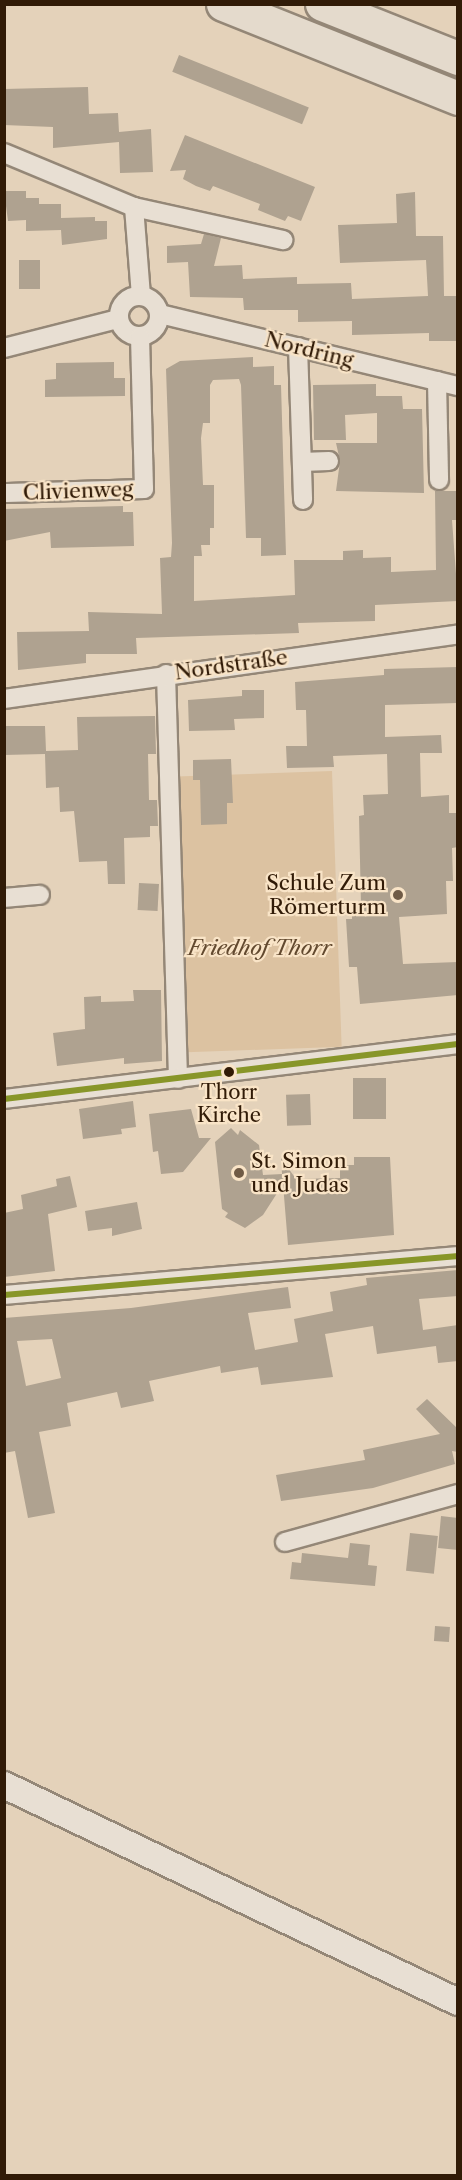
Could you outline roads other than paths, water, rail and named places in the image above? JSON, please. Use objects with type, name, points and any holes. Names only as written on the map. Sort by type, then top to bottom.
[{"type":"highway","points":[[223,4],[458,98]]},
{"type":"highway","points":[[322,4],[458,58]]},
{"type":"main road","points":[[4,1785],[458,2002]]},
{"type":"street","points":[[4,153],[134,207],[283,240]]},
{"type":"street","points":[[134,207],[141,296]]},
{"type":"street","points":[[141,296],[155,303],[160,314],[154,330],[140,337],[126,332],[118,319],[122,304],[141,296]]},
{"type":"street","name":"Nordring","points":[[160,314],[458,386]]},
{"type":"street","points":[[4,348],[118,319]]},
{"type":"street","name":"Clivienweg","points":[[4,493],[144,489],[140,337]]},
{"type":"street","points":[[298,347],[303,500]]},
{"type":"street","points":[[437,381],[439,480]]},
{"type":"street","points":[[302,462],[329,460]]},
{"type":"street","name":"Nordstraße","points":[[4,699],[458,634]]},
{"type":"street","points":[[166,674],[178,1079]]},
{"type":"street","points":[[4,898],[40,895]]},
{"type":"street","points":[[4,1099],[458,1044]]},
{"type":"street","points":[[4,1295],[458,1256]]},
{"type":"street","points":[[285,1542],[458,1494]]},
{"type":"place","name":"Schule Zum Römerturm","points":[[398,895]]},
{"type":"place","name":"Thorr Kirche","points":[[229,1072]]},
{"type":"place","name":"St. Simon und Judas","points":[[239,1173]]},
{"type":"park label","name":"Friedhof Thorr","points":[[260,948]]}]
